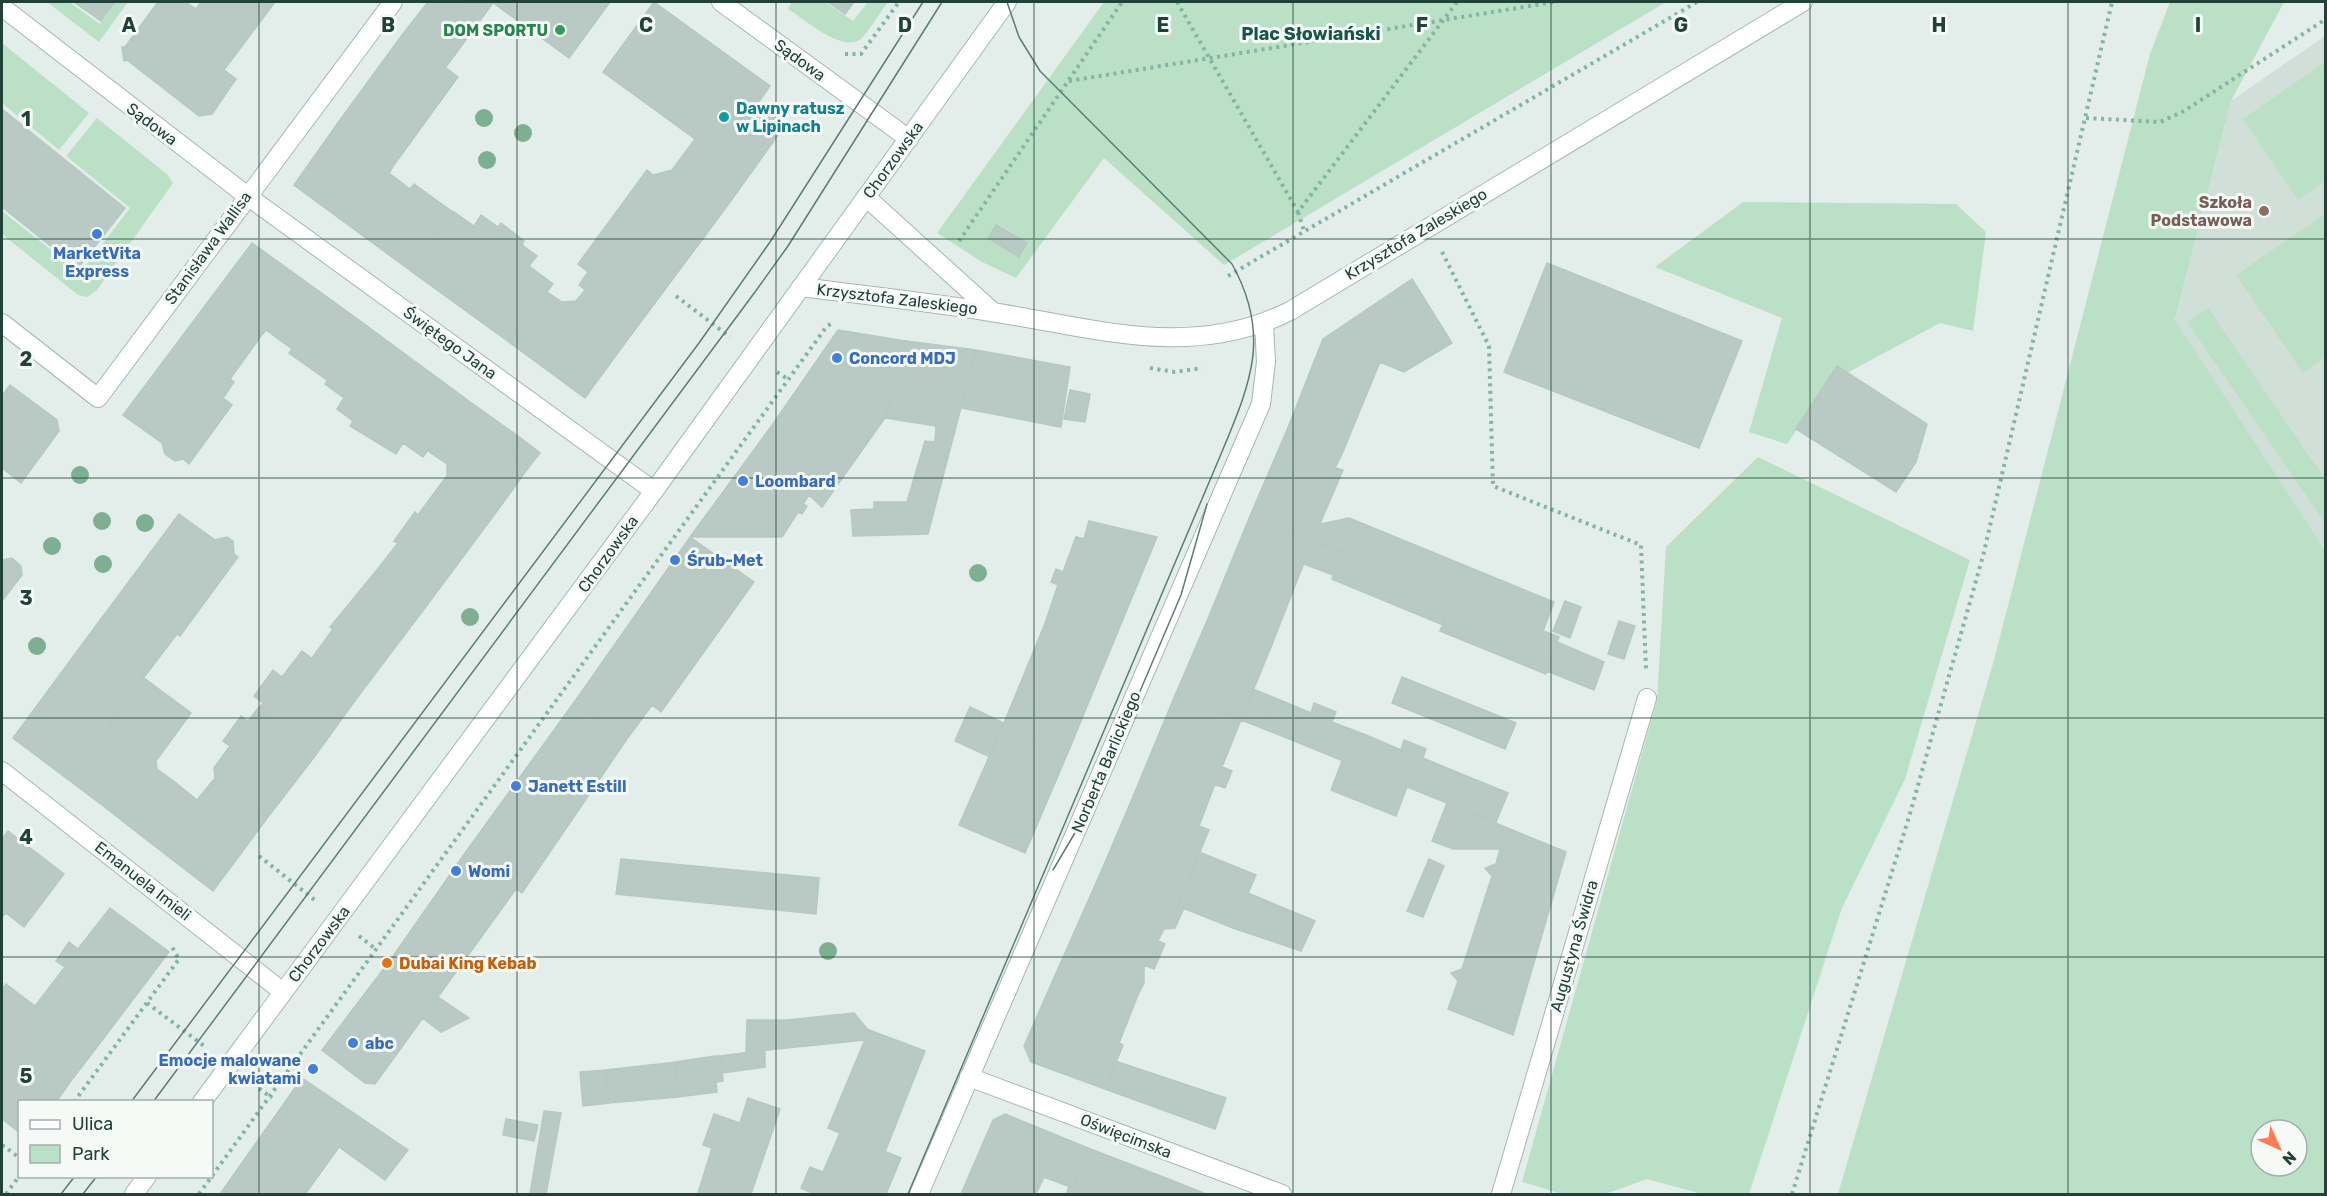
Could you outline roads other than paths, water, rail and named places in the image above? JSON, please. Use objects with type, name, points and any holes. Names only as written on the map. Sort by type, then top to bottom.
[{"type":"street","name":"Stanisława Wallisa","points":[[2,323],[98,398],[246,195],[393,2]]},
{"type":"street","name":"Sądowa","points":[[721,2],[909,139]]},
{"type":"street","name":"Chorzowska","points":[[203,1100],[654,491],[1007,2]]},
{"type":"street","name":"Krzysztofa Zaleskiego","points":[[801,287],[993,312],[1114,335],[1183,339],[1233,332],[1264,324],[1803,2]]},
{"type":"street","name":"Sądowa","points":[[2,7],[246,195]]},
{"type":"street","name":"Świętego Jana","points":[[246,195],[654,491]]},
{"type":"street","name":"Krzysztofa Zaleskiego","points":[[866,197],[993,312]]},
{"type":"street","name":"Norberta Barlickiego","points":[[919,1194],[1261,404],[1266,362],[1264,324]]},
{"type":"street","name":"Augustyna Świdra","points":[[1501,1194],[1647,698]]},
{"type":"street","name":"Emanuela Imieli","points":[[2,771],[283,992]]},
{"type":"street","name":"Oświęcimska","points":[[969,1077],[1282,1194]]},
{"type":"street","points":[[134,1194],[146,1178]]},
{"type":"tram line","points":[[132,1100],[699,343],[770,242],[923,2]]},
{"type":"tram line","points":[[154,1100],[788,246],[942,2]]},
{"type":"tram line","points":[[908,1194],[1241,405],[1248,382],[1254,337],[1251,314],[1244,290],[1232,264],[1040,71],[1019,37],[1007,2]]},
{"type":"tram line","points":[[1053,870],[1092,804],[1181,595],[1207,504]]},
{"type":"tram line","points":[[61,1194],[73,1178]]},
{"type":"tram line","points":[[83,1194],[95,1178]]},
{"type":"place","name":"DOM SPORTU","points":[[560,30]]},
{"type":"place","name":"Dawny ratusz w Lipinach","points":[[724,117]]},
{"type":"place","name":"Szkoła Podstawowa","points":[[2264,211]]},
{"type":"place","name":"MarketVita Express","points":[[97,234]]},
{"type":"place","name":"Concord MDJ","points":[[837,358]]},
{"type":"place","name":"Loombard","points":[[743,481]]},
{"type":"place","name":"Śrub-Met","points":[[675,560]]},
{"type":"place","name":"Janett Estill","points":[[516,786]]},
{"type":"place","name":"Womi","points":[[456,871]]},
{"type":"place","name":"Dubai King Kebab","points":[[387,963]]},
{"type":"place","name":"abc","points":[[353,1043]]},
{"type":"place","name":"Emocje malowane kwiatami","points":[[313,1069]]},
{"type":"district","name":"Plac Słowiański","points":[[1311,34]]}]
